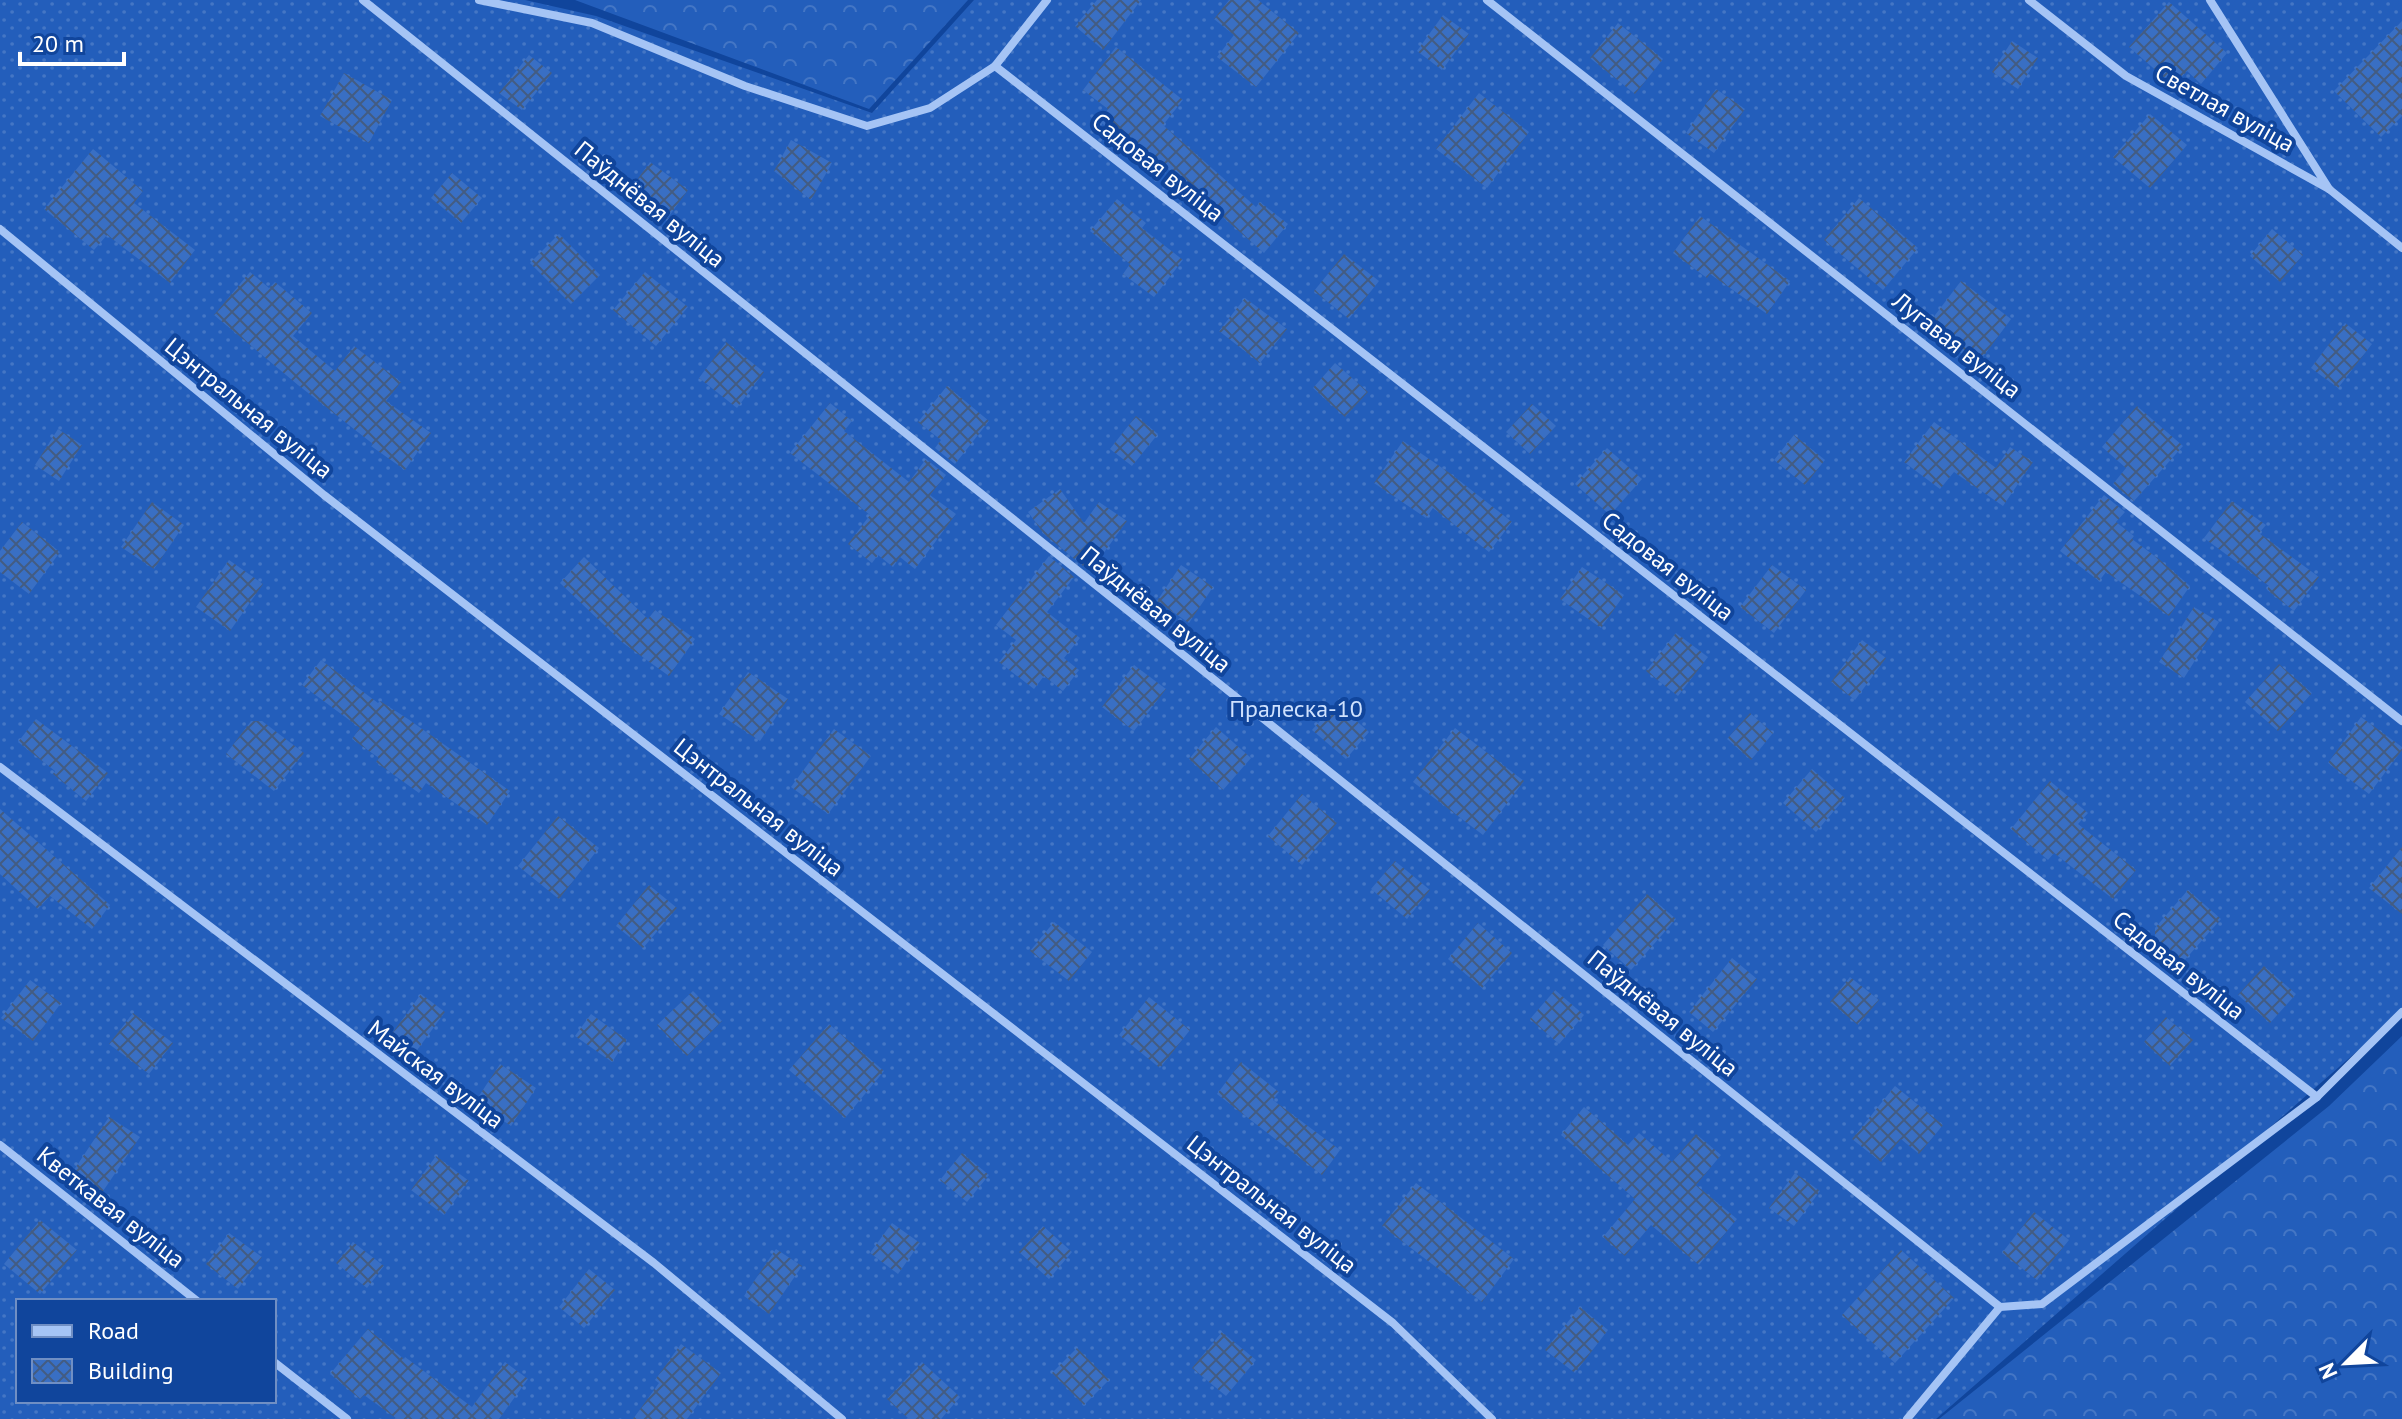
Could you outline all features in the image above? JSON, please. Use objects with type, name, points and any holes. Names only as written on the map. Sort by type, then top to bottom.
[{"type":"street","name":"Паўднёвая вуліца","points":[[363,0],[2000,1307]]},
{"type":"street","points":[[479,0],[592,23],[745,86],[867,126],[930,108],[995,66],[1047,0]]},
{"type":"street","name":"Лугавая вуліца","points":[[1487,0],[2402,721]]},
{"type":"street","name":"Светлая вуліца","points":[[2029,0],[2126,76],[2329,189],[2402,248]]},
{"type":"street","points":[[2210,0],[2329,189]]},
{"type":"street","name":"Садовая вуліца","points":[[995,66],[2317,1097]]},
{"type":"street","name":"Цэнтральная вуліца","points":[[0,229],[324,495],[1393,1323],[1492,1419]]},
{"type":"street","name":"Майская вуліца","points":[[0,767],[654,1263],[842,1419]]},
{"type":"street","points":[[1907,1419],[2000,1307],[2042,1304],[2317,1097],[2402,1012]]},
{"type":"street","name":"Кветкавая вуліца","points":[[0,1145],[194,1299]]},
{"type":"street","points":[[276,1364],[347,1419]]},
{"type":"green space","name":"Пралеска-10","points":[[0,0],[525,0],[596,16],[872,113],[974,0],[2402,0],[2402,1012],[1936,1419],[0,1419]]},
{"type":"green space","points":[[575,0],[968,0],[869,109]]},
{"type":"green space","points":[[2402,1036],[2402,1419],[1939,1419],[2329,1106]]},
{"type":"building","points":[[1097,0],[1141,0],[1103,50],[1075,26]]},
{"type":"building","points":[[1229,0],[1258,0],[1299,33],[1256,87],[1217,57],[1234,35],[1214,19]]},
{"type":"building","points":[[2169,2],[2227,53],[2201,84],[2187,71],[2174,86],[2129,47]]},
{"type":"building","points":[[1443,15],[1469,34],[1442,70],[1417,51]]},
{"type":"building","points":[[2402,21],[2402,116],[2381,137],[2334,91]]},
{"type":"building","points":[[1618,23],[1663,59],[1635,94],[1590,58]]},
{"type":"building","points":[[2012,41],[2038,58],[2018,89],[1992,72]]},
{"type":"building","points":[[1116,47],[1183,100],[1163,125],[1256,207],[1260,202],[1288,224],[1264,253],[1145,149],[1141,154],[1099,121],[1108,109],[1083,90]]},
{"type":"building","points":[[529,55],[552,73],[522,110],[499,93]]},
{"type":"building","points":[[344,73],[392,100],[369,143],[320,116]]},
{"type":"building","points":[[1716,89],[1745,109],[1714,153],[1686,133]]},
{"type":"building","points":[[1479,93],[1529,132],[1487,188],[1436,149]]},
{"type":"building","points":[[2150,114],[2187,145],[2150,188],[2113,157]]},
{"type":"building","points":[[791,140],[832,163],[811,200],[774,171]]},
{"type":"building","points":[[93,149],[143,191],[134,203],[195,250],[170,283],[107,235],[94,250],[44,209]]},
{"type":"building","points":[[650,162],[688,190],[667,219],[629,191]]},
{"type":"building","points":[[452,173],[482,198],[461,223],[431,198]]},
{"type":"building","points":[[1859,198],[1918,248],[1883,290],[1824,240]]},
{"type":"building","points":[[1117,199],[1146,223],[1142,228],[1183,260],[1154,297],[1123,274],[1130,264],[1090,231]]},
{"type":"building","points":[[1700,216],[1790,281],[1767,314],[1710,274],[1707,278],[1673,253]]},
{"type":"building","points":[[2272,229],[2303,255],[2280,282],[2250,256]]},
{"type":"building","points":[[559,234],[600,275],[571,304],[530,263]]},
{"type":"building","points":[[1344,254],[1379,281],[1349,319],[1314,291]]},
{"type":"building","points":[[250,272],[269,288],[275,282],[312,313],[293,336],[335,371],[354,346],[401,382],[386,401],[431,433],[405,470],[371,446],[373,444],[214,315]]},
{"type":"building","points":[[645,272],[688,307],[656,346],[613,310]]},
{"type":"building","points":[[1961,281],[2011,319],[1977,365],[1926,327]]},
{"type":"building","points":[[1245,298],[1287,329],[1260,363],[1219,331]]},
{"type":"building","points":[[2345,323],[2372,344],[2338,388],[2311,368]]},
{"type":"building","points":[[726,342],[764,372],[737,408],[699,378]]},
{"type":"building","points":[[1335,363],[1368,392],[1345,417],[1313,388]]},
{"type":"building","points":[[947,386],[989,421],[955,464],[935,448],[941,440],[918,422]]},
{"type":"building","points":[[830,403],[852,421],[844,431],[909,482],[926,459],[946,475],[930,495],[956,514],[915,569],[900,557],[893,567],[878,555],[872,563],[848,544],[870,515],[790,453]]},
{"type":"building","points":[[1532,404],[1556,426],[1530,454],[1506,432]]},
{"type":"building","points":[[2137,406],[2183,446],[2134,501],[2113,484],[2126,468],[2102,447]]},
{"type":"building","points":[[1136,416],[1158,434],[1132,466],[1110,449]]},
{"type":"building","points":[[1934,422],[1996,468],[2010,447],[2033,462],[2003,506],[1954,472],[1940,489],[1904,462]]},
{"type":"building","points":[[58,429],[82,445],[59,481],[35,465]]},
{"type":"building","points":[[1794,435],[1825,460],[1805,485],[1774,460]]},
{"type":"building","points":[[1403,441],[1512,522],[1489,552],[1433,508],[1426,518],[1374,483]]},
{"type":"building","points":[[1607,448],[1642,479],[1610,515],[1575,484]]},
{"type":"building","points":[[1060,489],[1084,523],[1099,502],[1127,521],[1097,562],[1090,557],[1083,566],[1044,534],[1028,512]]},
{"type":"building","points":[[2104,495],[2125,512],[2116,522],[2134,536],[2132,539],[2190,586],[2169,616],[2106,572],[2099,581],[2060,551]]},
{"type":"building","points":[[2232,501],[2266,525],[2259,533],[2319,577],[2294,611],[2267,590],[2269,586],[2204,538]]},
{"type":"building","points":[[152,502],[184,525],[154,569],[121,547]]},
{"type":"building","points":[[22,522],[60,552],[29,594],[0,572],[0,551]]},
{"type":"building","points":[[1049,556],[1074,577],[1047,612],[1080,638],[1064,658],[1079,670],[1063,691],[1044,676],[1034,689],[999,662],[1016,640],[996,625]]},
{"type":"building","points":[[584,557],[648,619],[655,610],[695,639],[669,676],[623,643],[560,583]]},
{"type":"building","points":[[229,560],[263,584],[230,631],[196,607]]},
{"type":"building","points":[[1181,565],[1213,587],[1189,623],[1157,601]]},
{"type":"building","points":[[1772,565],[1806,590],[1774,633],[1740,607]]},
{"type":"building","points":[[1582,567],[1624,595],[1601,628],[1560,599]]},
{"type":"building","points":[[2194,607],[2219,622],[2184,678],[2159,662]]},
{"type":"building","points":[[1676,633],[1708,657],[1678,696],[1646,671]]},
{"type":"building","points":[[1862,640],[1886,658],[1855,700],[1831,682]]},
{"type":"building","points":[[321,660],[378,703],[380,701],[408,719],[510,791],[487,825],[426,783],[419,793],[376,762],[379,758],[352,739],[360,728],[302,685]]},
{"type":"building","points":[[2279,664],[2312,693],[2278,731],[2245,702]]},
{"type":"building","points":[[1134,665],[1166,689],[1134,731],[1102,707]]},
{"type":"building","points":[[748,672],[788,699],[760,741],[719,714]]},
{"type":"building","points":[[1336,703],[1369,732],[1346,759],[1312,730]]},
{"type":"building","points":[[1750,713],[1773,733],[1751,760],[1727,739]]},
{"type":"building","points":[[2361,717],[2402,747],[2369,794],[2328,763]]},
{"type":"building","points":[[36,719],[108,773],[86,801],[18,742]]},
{"type":"building","points":[[251,721],[262,721],[304,753],[274,791],[226,754]]},
{"type":"building","points":[[1216,727],[1251,758],[1223,790],[1189,759]]},
{"type":"building","points":[[1455,728],[1524,781],[1483,835],[1413,782]]},
{"type":"building","points":[[834,729],[871,756],[828,814],[791,787]]},
{"type":"building","points":[[1812,769],[1845,798],[1816,832],[1783,803]]},
{"type":"building","points":[[2050,781],[2088,813],[2078,824],[2136,870],[2113,899],[2054,853],[2048,860],[2011,829]]},
{"type":"building","points":[[1302,794],[1337,823],[1302,865],[1268,836]]},
{"type":"building","points":[[0,809],[110,905],[92,929],[50,896],[38,909],[0,874]]},
{"type":"building","points":[[558,816],[599,848],[559,899],[518,866]]},
{"type":"building","points":[[2402,847],[2402,914],[2369,888]]},
{"type":"building","points":[[1395,861],[1430,890],[1407,919],[1371,889]]},
{"type":"building","points":[[649,885],[677,908],[643,948],[616,926]]},
{"type":"building","points":[[2188,890],[2221,919],[2182,963],[2155,939],[2155,928]]},
{"type":"building","points":[[1647,894],[1676,919],[1631,970],[1603,945]]},
{"type":"building","points":[[1054,922],[1092,952],[1069,981],[1030,951]]},
{"type":"building","points":[[1478,923],[1512,953],[1482,988],[1448,959]]},
{"type":"building","points":[[1732,958],[1757,979],[1713,1032],[1689,1012]]},
{"type":"building","points":[[2264,966],[2296,994],[2270,1023],[2238,995]]},
{"type":"building","points":[[1850,977],[1879,1000],[1858,1025],[1830,1002]]},
{"type":"building","points":[[30,980],[61,1003],[33,1041],[1,1018]]},
{"type":"building","points":[[1555,990],[1584,1015],[1559,1044],[1530,1019]]},
{"type":"building","points":[[693,991],[722,1021],[687,1056],[657,1025]]},
{"type":"building","points":[[421,994],[445,1012],[415,1053],[391,1035]]},
{"type":"building","points":[[1149,997],[1190,1030],[1160,1068],[1119,1035]]},
{"type":"building","points":[[133,1013],[173,1043],[149,1074],[109,1044]]},
{"type":"building","points":[[591,1014],[627,1040],[612,1062],[575,1036]]},
{"type":"building","points":[[2166,1017],[2193,1040],[2170,1066],[2144,1042]]},
{"type":"building","points":[[829,1024],[884,1071],[845,1118],[789,1070]]},
{"type":"building","points":[[1241,1062],[1279,1092],[1273,1100],[1340,1150],[1322,1175],[1217,1094]]},
{"type":"building","points":[[500,1064],[536,1088],[511,1126],[475,1102]]},
{"type":"building","points":[[1895,1086],[1943,1125],[1919,1154],[1901,1139],[1881,1162],[1852,1139]]},
{"type":"building","points":[[1584,1107],[1628,1145],[1639,1133],[1672,1162],[1696,1134],[1721,1155],[1696,1185],[1737,1219],[1699,1265],[1651,1225],[1625,1256],[1603,1237],[1635,1199],[1561,1135]]},
{"type":"building","points":[[109,1117],[140,1137],[101,1194],[72,1173]]},
{"type":"building","points":[[962,1153],[989,1175],[967,1202],[940,1180]]},
{"type":"building","points":[[436,1156],[469,1181],[444,1215],[411,1190]]},
{"type":"building","points":[[1795,1173],[1820,1191],[1794,1226],[1769,1208]]},
{"type":"building","points":[[1416,1183],[1514,1259],[1482,1302],[1382,1226]]},
{"type":"building","points":[[2034,1212],[2069,1240],[2037,1280],[2002,1253]]},
{"type":"building","points":[[40,1220],[77,1250],[40,1294],[4,1264]]},
{"type":"building","points":[[892,1223],[920,1243],[898,1274],[870,1253]]},
{"type":"building","points":[[1043,1226],[1072,1252],[1049,1279],[1019,1252]]},
{"type":"building","points":[[229,1233],[262,1257],[238,1289],[206,1264]]},
{"type":"building","points":[[353,1242],[384,1266],[367,1288],[336,1263]]},
{"type":"building","points":[[776,1249],[802,1266],[769,1314],[744,1296]]},
{"type":"building","points":[[1901,1250],[1954,1298],[1895,1363],[1842,1315]]},
{"type":"building","points":[[589,1269],[615,1290],[584,1328],[559,1307]]},
{"type":"building","points":[[1580,1307],[1608,1330],[1575,1373],[1545,1350]]},
{"type":"building","points":[[368,1329],[404,1359],[472,1407],[505,1362],[528,1379],[499,1419],[397,1419],[364,1395],[360,1399],[330,1374]]},
{"type":"building","points":[[1222,1332],[1256,1360],[1226,1396],[1192,1368]]},
{"type":"building","points":[[681,1344],[721,1373],[687,1419],[633,1419],[659,1383],[655,1380]]},
{"type":"building","points":[[1077,1348],[1109,1380],[1084,1405],[1052,1373]]},
{"type":"building","points":[[922,1362],[960,1397],[941,1419],[909,1419],[887,1399]]}]
